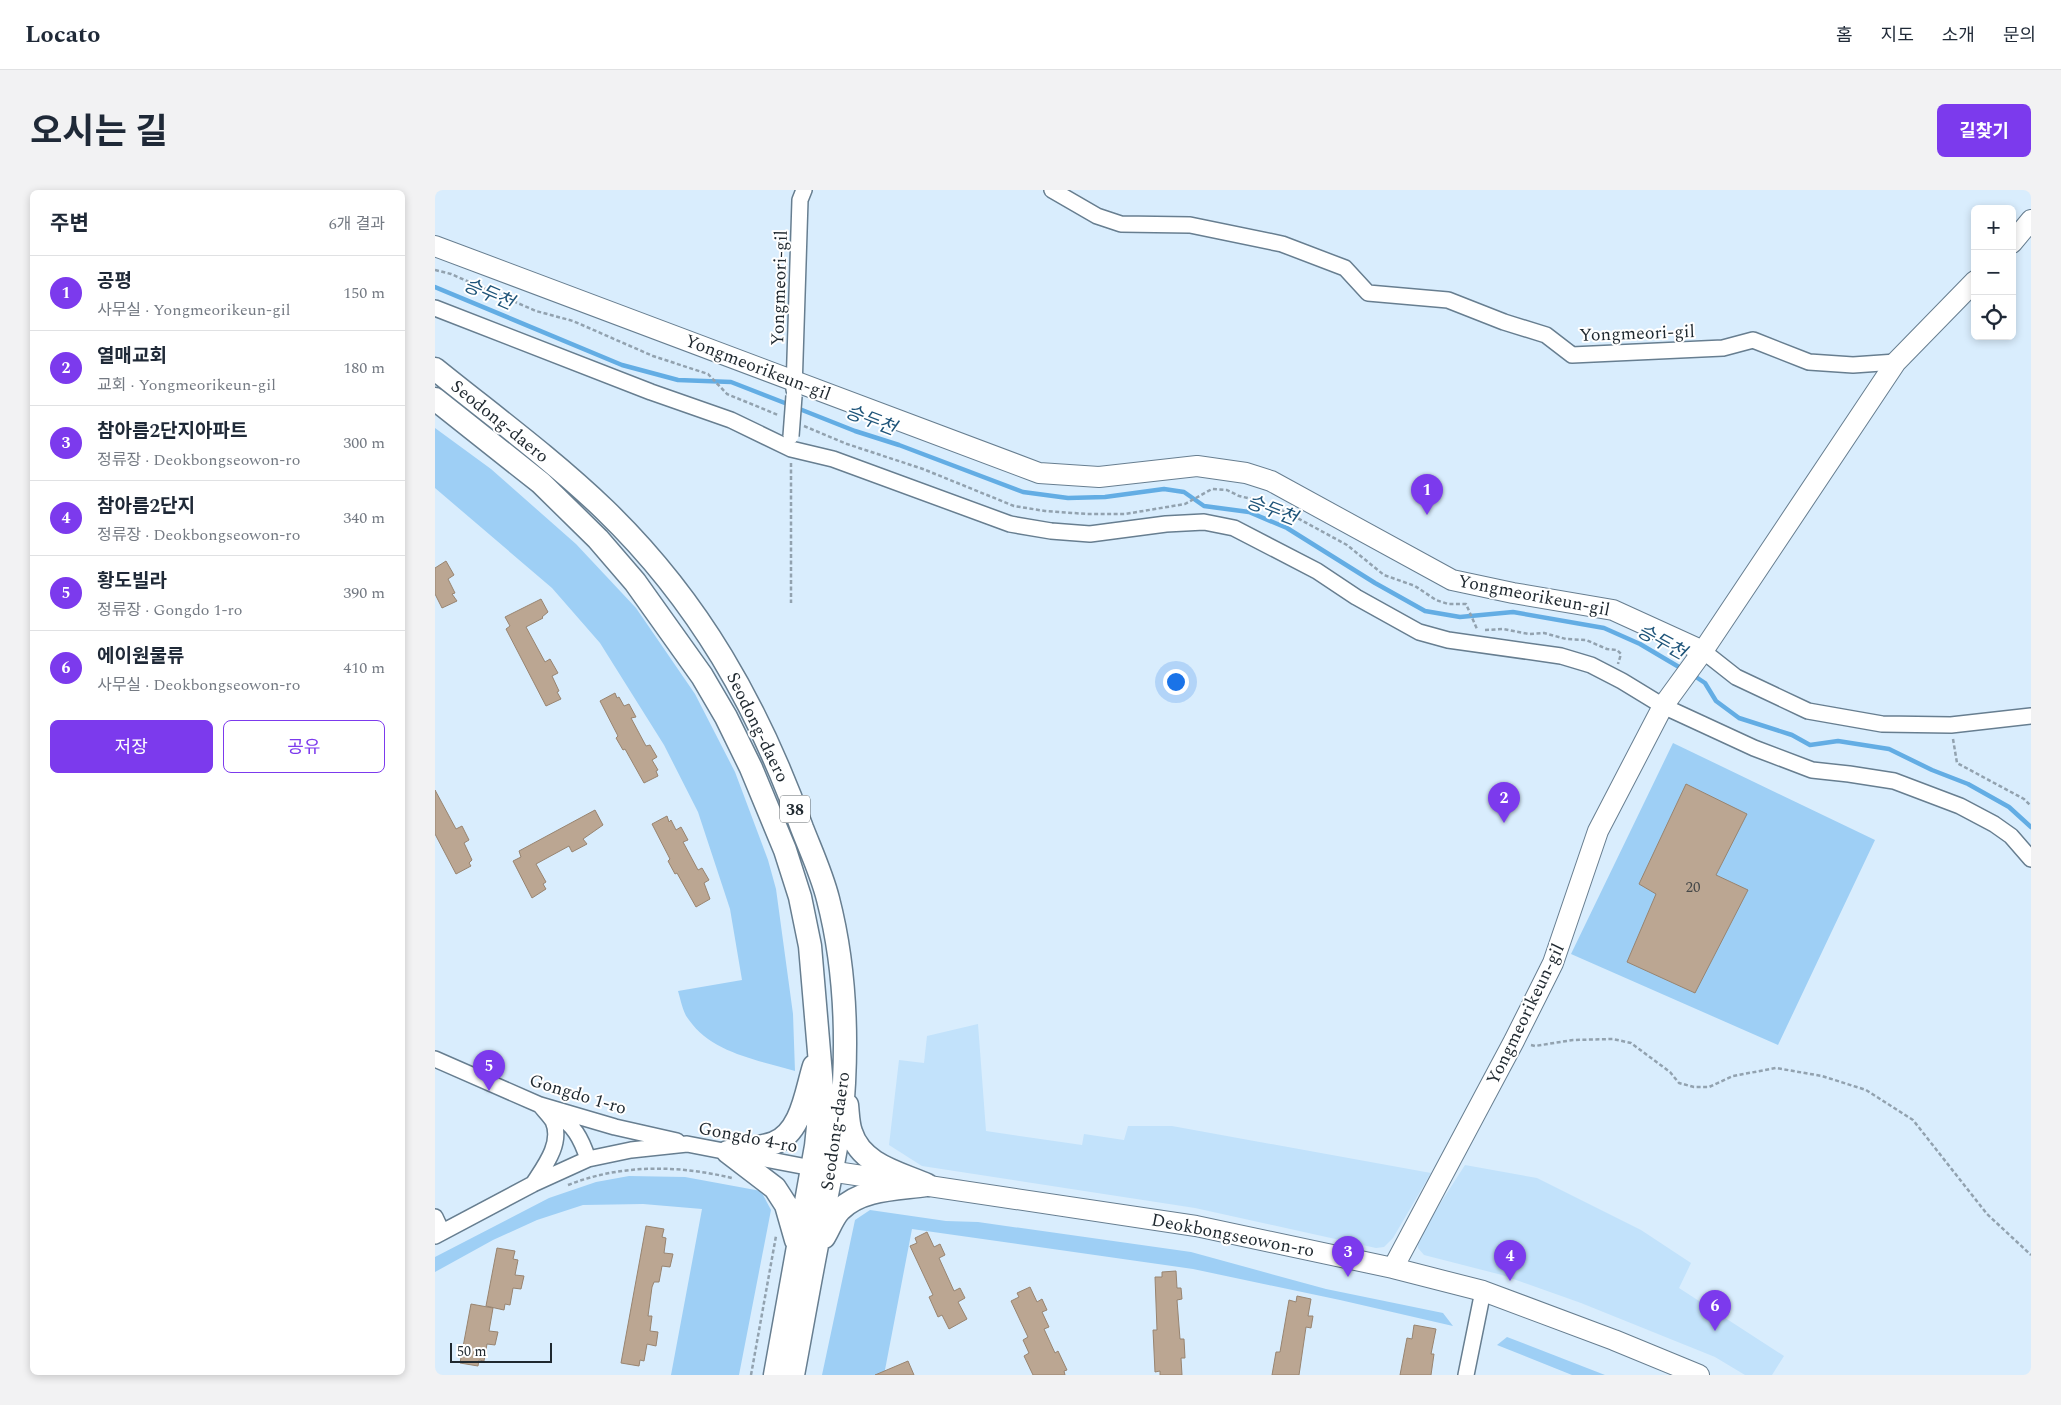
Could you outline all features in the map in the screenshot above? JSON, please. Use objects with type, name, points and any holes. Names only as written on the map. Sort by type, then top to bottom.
[{"type":"main road","name":"Seodong-daero","points":[[435,370],[544,456],[606,511],[663,573],[714,642],[759,722],[789,792],[828,898],[840,964],[845,1018],[844,1086],[821,1170],[807,1250],[793,1375]]},
{"type":"main road","name":"Seodong-daero","points":[[435,399],[541,483],[599,539],[635,582],[702,676],[726,717],[751,768],[785,850],[800,897],[810,946],[819,1048],[821,1170]]},
{"type":"main road","points":[[728,1152],[775,1143],[789,1133],[799,1115],[819,1048]]},
{"type":"main road","points":[[844,1086],[851,1133],[860,1150],[873,1162],[927,1185]]},
{"type":"main road","points":[[728,1152],[775,1188],[786,1205],[807,1250],[839,1210],[851,1201],[870,1193],[927,1185]]},
{"type":"main road","name":"Seodong-daero","points":[[775,1375],[807,1250]]},
{"type":"street","name":"Yongmeori-gil","points":[[791,442],[800,200],[804,190]]},
{"type":"street","name":"Yongmeori-gil","points":[[1052,190],[1097,216],[1121,224],[1190,225],[1282,244],[1345,268],[1368,293],[1448,300],[1504,322],[1546,335],[1572,355],[1723,348],[1753,340],[1809,362],[1853,365],[1896,362]]},
{"type":"street","points":[[2016,238],[2031,220]]},
{"type":"street","name":"Yongmeorikeun-gil","points":[[435,246],[794,388],[1039,473],[1099,477],[1197,466],[1246,473],[1271,481],[1452,580],[1513,593],[1613,610],[1698,657]]},
{"type":"street","name":"Yongmeorikeun-gil","points":[[1393,1268],[1514,1041],[1553,963],[1598,831],[1665,702],[1698,657],[1896,362],[1971,285]]},
{"type":"street","points":[[435,308],[651,392],[791,442],[833,460],[1009,524],[1051,531],[1090,534],[1166,524],[1204,522],[1234,528],[1317,571],[1356,597],[1419,632],[1448,640],[1561,656],[1591,665],[1754,748],[1812,770],[1895,782],[1960,806],[2005,832],[2031,859]]},
{"type":"street","points":[[1698,657],[1808,711],[1882,724],[1951,725],[2031,716]]},
{"type":"street","name":"Gongdo 1-ro","points":[[435,1059],[541,1105],[687,1144]]},
{"type":"street","points":[[541,1105],[566,1120],[576,1130],[582,1140],[588,1159]]},
{"type":"street","points":[[533,1184],[549,1158],[556,1139],[553,1122],[541,1105]]},
{"type":"street","name":"Gongdo 4-ro","points":[[439,1234],[533,1184],[588,1159],[631,1150],[687,1144],[821,1170]]},
{"type":"street","name":"Deokbongseowon-ro","points":[[821,1170],[1196,1226],[1393,1268],[1483,1291],[1614,1340],[1699,1375]]},
{"type":"street","points":[[435,1217],[439,1234]]},
{"type":"street","points":[[1466,1375],[1483,1291]]},
{"type":"path","points":[[435,270],[451,274],[536,311],[573,321],[653,356],[708,374],[727,394],[786,419]]},
{"type":"path","points":[[804,426],[847,444],[923,469],[1014,506],[1045,511],[1125,514],[1185,504],[1212,489],[1227,490],[1288,513],[1347,545],[1384,574],[1415,586],[1437,600],[1448,604],[1465,604],[1478,630],[1503,629],[1529,634],[1544,633],[1566,639],[1586,640],[1607,649],[1617,650],[1621,654],[1619,661]]},
{"type":"path","points":[[791,442],[791,603]]},
{"type":"path","points":[[1951,725],[1957,763],[2024,799],[2031,806]]},
{"type":"path","points":[[1514,1041],[1535,1046],[1573,1040],[1613,1040],[1631,1043],[1670,1072],[1679,1083],[1694,1087],[1709,1087],[1733,1076],[1776,1068],[1822,1076],[1867,1090],[1913,1120],[1987,1214],[2031,1255]]},
{"type":"path","points":[[562,1188],[614,1172],[667,1168],[700,1170],[736,1179]]},
{"type":"path","points":[[751,1375],[776,1235]]},
{"type":"shaded area","points":[[435,428],[491,469],[576,544],[636,608],[695,694],[735,772],[768,860],[776,889],[793,1014],[795,1071],[751,1059],[723,1048],[699,1031],[687,1017],[678,991],[742,980],[730,909],[698,812],[664,745],[600,643],[552,588],[435,488]]},
{"type":"shaded area","points":[[1673,743],[1875,840],[1778,1045],[1571,954]]},
{"type":"shaded area","points":[[978,1024],[986,1131],[1082,1145],[1084,1134],[1124,1140],[1128,1126],[1172,1126],[1431,1173],[1393,1238],[1384,1247],[1376,1248],[1195,1208],[922,1166],[889,1145],[899,1060],[924,1063],[927,1036]]},
{"type":"shaded area","points":[[1465,1165],[1537,1178],[1641,1230],[1691,1263],[1679,1288],[1784,1356],[1772,1375],[1745,1375],[1715,1357],[1581,1303],[1502,1275],[1424,1255],[1418,1248],[1418,1238]]},
{"type":"shaded area","points":[[629,1176],[685,1177],[761,1191],[771,1210],[739,1375],[671,1375],[702,1209],[643,1204],[583,1205],[537,1220],[493,1240],[435,1272],[435,1257],[549,1198],[596,1182]]},
{"type":"shaded area","points":[[870,1210],[946,1221],[978,1222],[1191,1252],[1326,1289],[1443,1313],[1453,1326],[1193,1269],[912,1229],[884,1375],[822,1375],[855,1220]]},
{"type":"shaded area","points":[[1507,1337],[1605,1375],[1572,1375],[1497,1345]]},
{"type":"building","points":[[446,561],[454,575],[448,579],[455,593],[452,594],[457,601],[442,608],[435,594],[435,568]]},
{"type":"building","points":[[541,599],[548,612],[543,618],[526,627],[545,662],[550,659],[558,673],[552,676],[561,699],[546,706],[506,629],[510,626],[505,617]]},
{"type":"building","points":[[615,693],[624,706],[629,704],[636,717],[631,718],[646,746],[650,745],[657,757],[652,760],[658,770],[656,771],[658,776],[644,783],[625,749],[623,750],[616,738],[618,736],[600,701]]},
{"type":"building","points":[[1686,784],[1747,814],[1716,875],[1748,890],[1695,993],[1627,962],[1656,894],[1639,884]]},
{"type":"building","points":[[435,790],[456,829],[462,826],[469,840],[464,843],[472,860],[469,863],[471,866],[456,874],[435,834]]},
{"type":"building","points":[[595,810],[603,825],[583,839],[587,844],[572,852],[569,846],[536,864],[546,882],[543,884],[546,889],[532,898],[513,861],[521,857],[519,851]]},
{"type":"building","points":[[667,816],[669,822],[671,820],[676,830],[681,827],[688,840],[683,842],[698,870],[702,868],[709,880],[704,883],[710,899],[696,907],[668,861],[670,859],[652,824]]},
{"type":"building","points":[[646,1226],[664,1229],[662,1237],[666,1238],[664,1253],[673,1254],[670,1267],[662,1266],[659,1282],[654,1282],[652,1287],[648,1316],[652,1316],[650,1331],[658,1332],[656,1346],[647,1344],[644,1361],[640,1360],[639,1366],[621,1363]]},
{"type":"building","points":[[927,1232],[934,1247],[940,1244],[945,1255],[939,1258],[954,1291],[960,1288],[965,1298],[958,1302],[967,1319],[949,1329],[942,1315],[938,1317],[929,1297],[933,1295],[910,1246],[917,1243],[915,1238]]},
{"type":"building","points":[[497,1248],[515,1251],[513,1259],[518,1260],[515,1275],[524,1276],[521,1289],[513,1288],[510,1305],[505,1304],[504,1310],[486,1306]]},
{"type":"building","points":[[1176,1271],[1177,1288],[1181,1288],[1182,1299],[1177,1300],[1180,1339],[1184,1339],[1185,1358],[1181,1358],[1182,1375],[1160,1375],[1160,1371],[1155,1372],[1153,1330],[1157,1330],[1155,1277],[1162,1277],[1162,1272]]},
{"type":"building","points":[[1030,1287],[1037,1302],[1042,1299],[1047,1310],[1042,1312],[1049,1327],[1044,1329],[1055,1353],[1058,1351],[1067,1370],[1064,1371],[1065,1375],[1033,1375],[1024,1356],[1029,1353],[1023,1340],[1028,1337],[1011,1301],[1019,1297],[1017,1293]]},
{"type":"building","points":[[1297,1296],[1311,1299],[1308,1316],[1313,1316],[1311,1328],[1306,1327],[1299,1375],[1272,1375],[1276,1352],[1280,1352],[1289,1300],[1296,1302]]},
{"type":"building","points":[[471,1304],[493,1308],[489,1331],[498,1332],[495,1345],[487,1344],[484,1361],[479,1360],[478,1366],[460,1363]]},
{"type":"building","points":[[1414,1325],[1436,1329],[1431,1354],[1434,1354],[1431,1375],[1400,1375],[1407,1338],[1412,1339]]},
{"type":"building","points":[[908,1361],[914,1375],[875,1375]]},
{"type":"waterway","name":"승두천","points":[[435,287],[622,365],[678,380],[731,382],[790,405]]},
{"type":"waterway","name":"승두천","points":[[797,408],[1023,492],[1068,498],[1105,497],[1164,489],[1184,492],[1204,506],[1249,512],[1287,528],[1375,583],[1425,611],[1460,617],[1513,612],[1604,628],[1640,644],[1684,670]]},
{"type":"waterway","name":"승두천","points":[[1693,675],[1705,683],[1716,701],[1739,718],[1792,735],[1810,745],[1838,741],[1889,749],[1932,770],[1968,784],[2009,807],[2031,827]]},
{"type":"place","name":"공평","points":[[1427,515]]},
{"type":"place","name":"열매교회","points":[[1504,823]]},
{"type":"place","name":"황도빌라","points":[[489,1091]]},
{"type":"place","name":"참아름2단지아파트","points":[[1348,1277]]},
{"type":"place","name":"참아름2단지","points":[[1510,1281]]},
{"type":"place","name":"에이원물류","points":[[1715,1331]]}]
